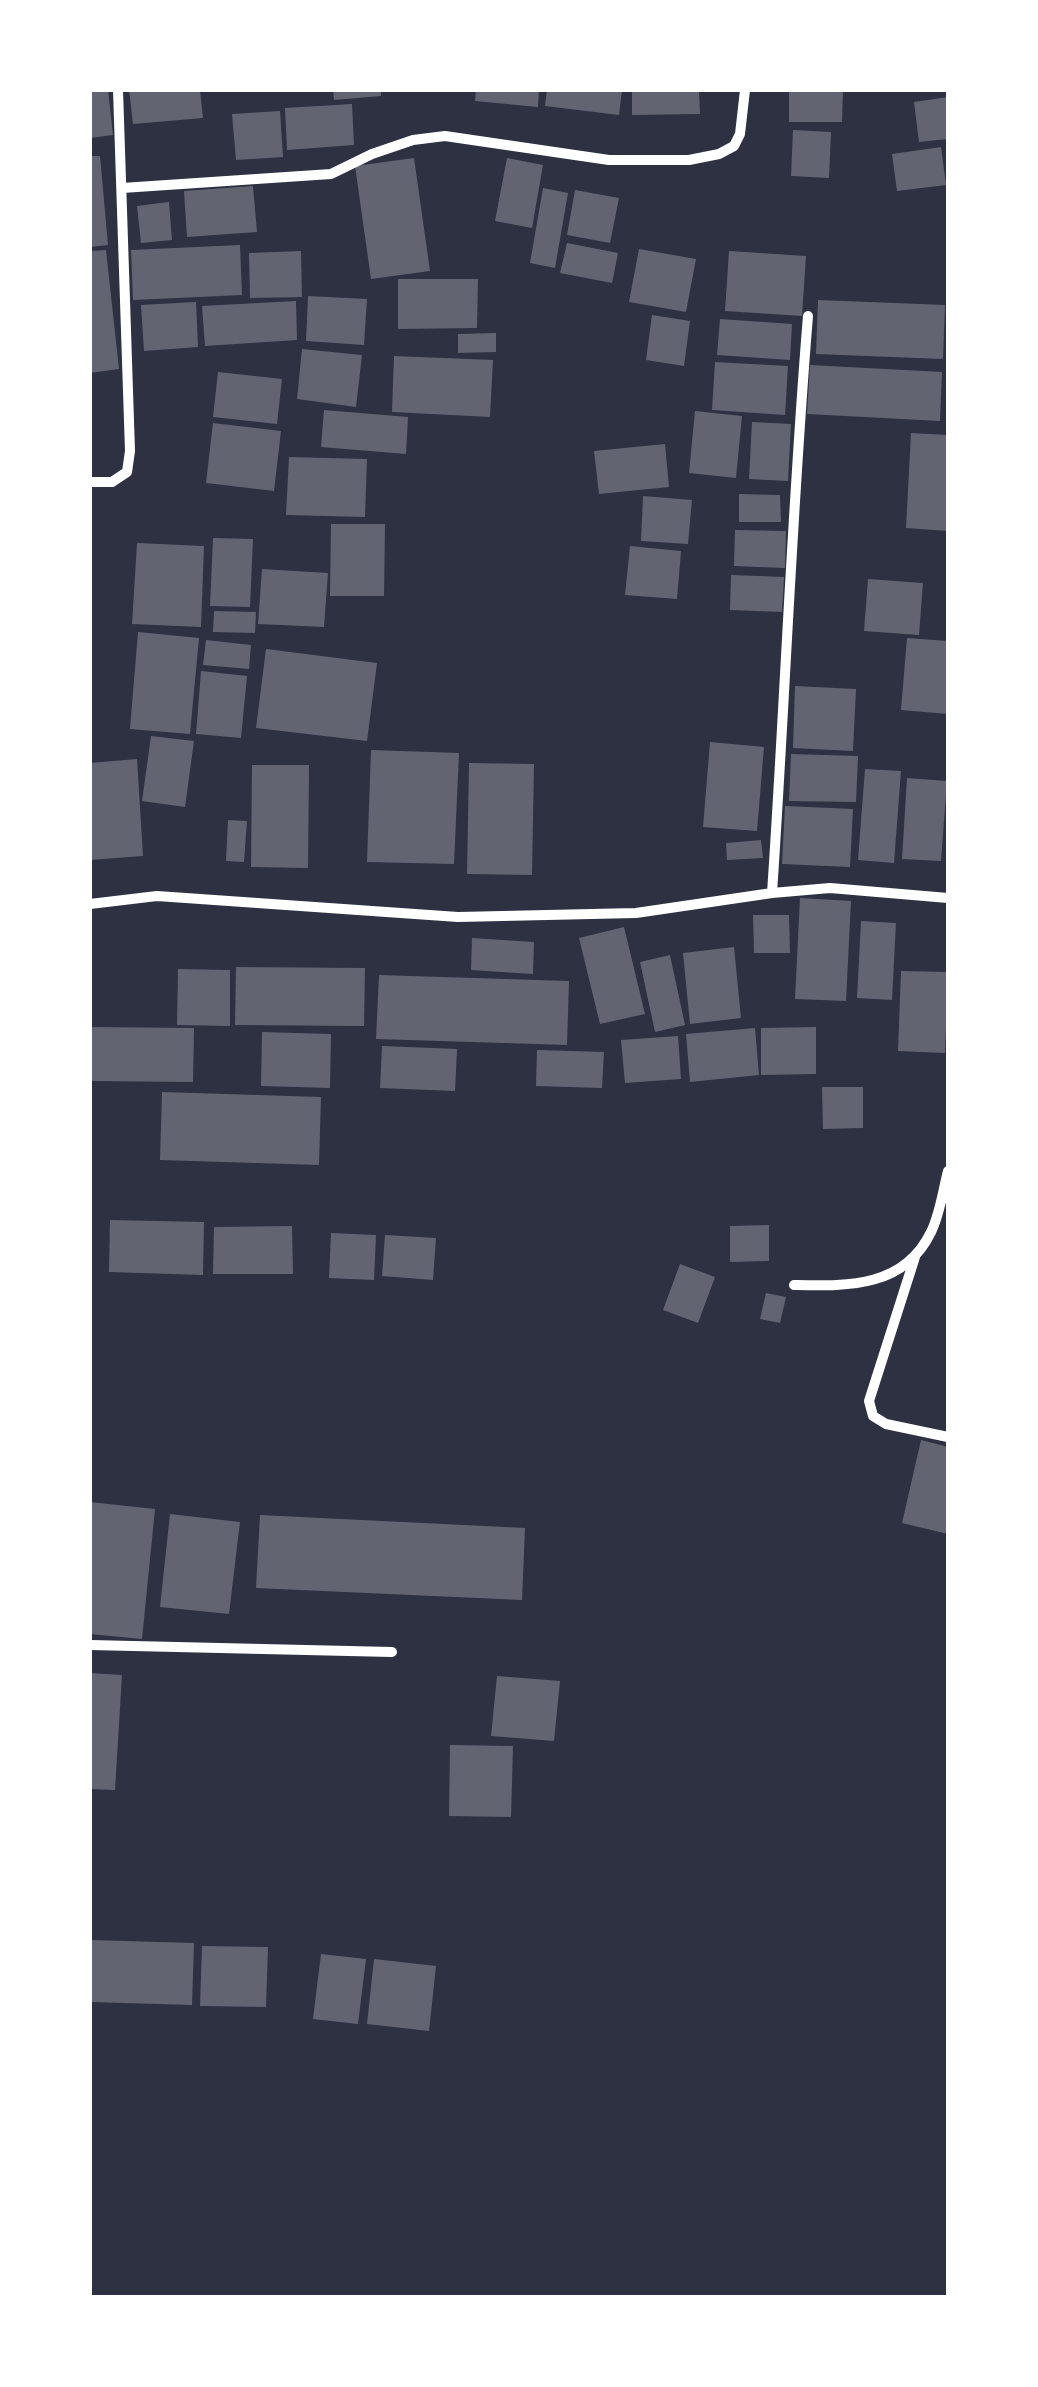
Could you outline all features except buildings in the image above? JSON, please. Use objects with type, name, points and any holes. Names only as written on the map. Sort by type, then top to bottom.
[{"type":"street","points":[[90,482],[112,482],[127,472],[130,450],[118,90]]},
{"type":"street","points":[[122,188],[330,174],[413,140],[445,136],[609,160],[689,160],[719,154],[734,146],[740,134],[745,90]]},
{"type":"street","points":[[772,893],[808,316]]},
{"type":"street","points":[[90,904],[157,896],[458,917],[636,913],[830,888],[948,898]]},
{"type":"street","points":[[948,1171],[932,1230],[916,1257],[869,1401],[873,1416],[886,1424],[948,1438]]},
{"type":"street","points":[[794,1285],[834,1286],[888,1277],[916,1257]]},
{"type":"street","points":[[90,1645],[392,1652]]}]
